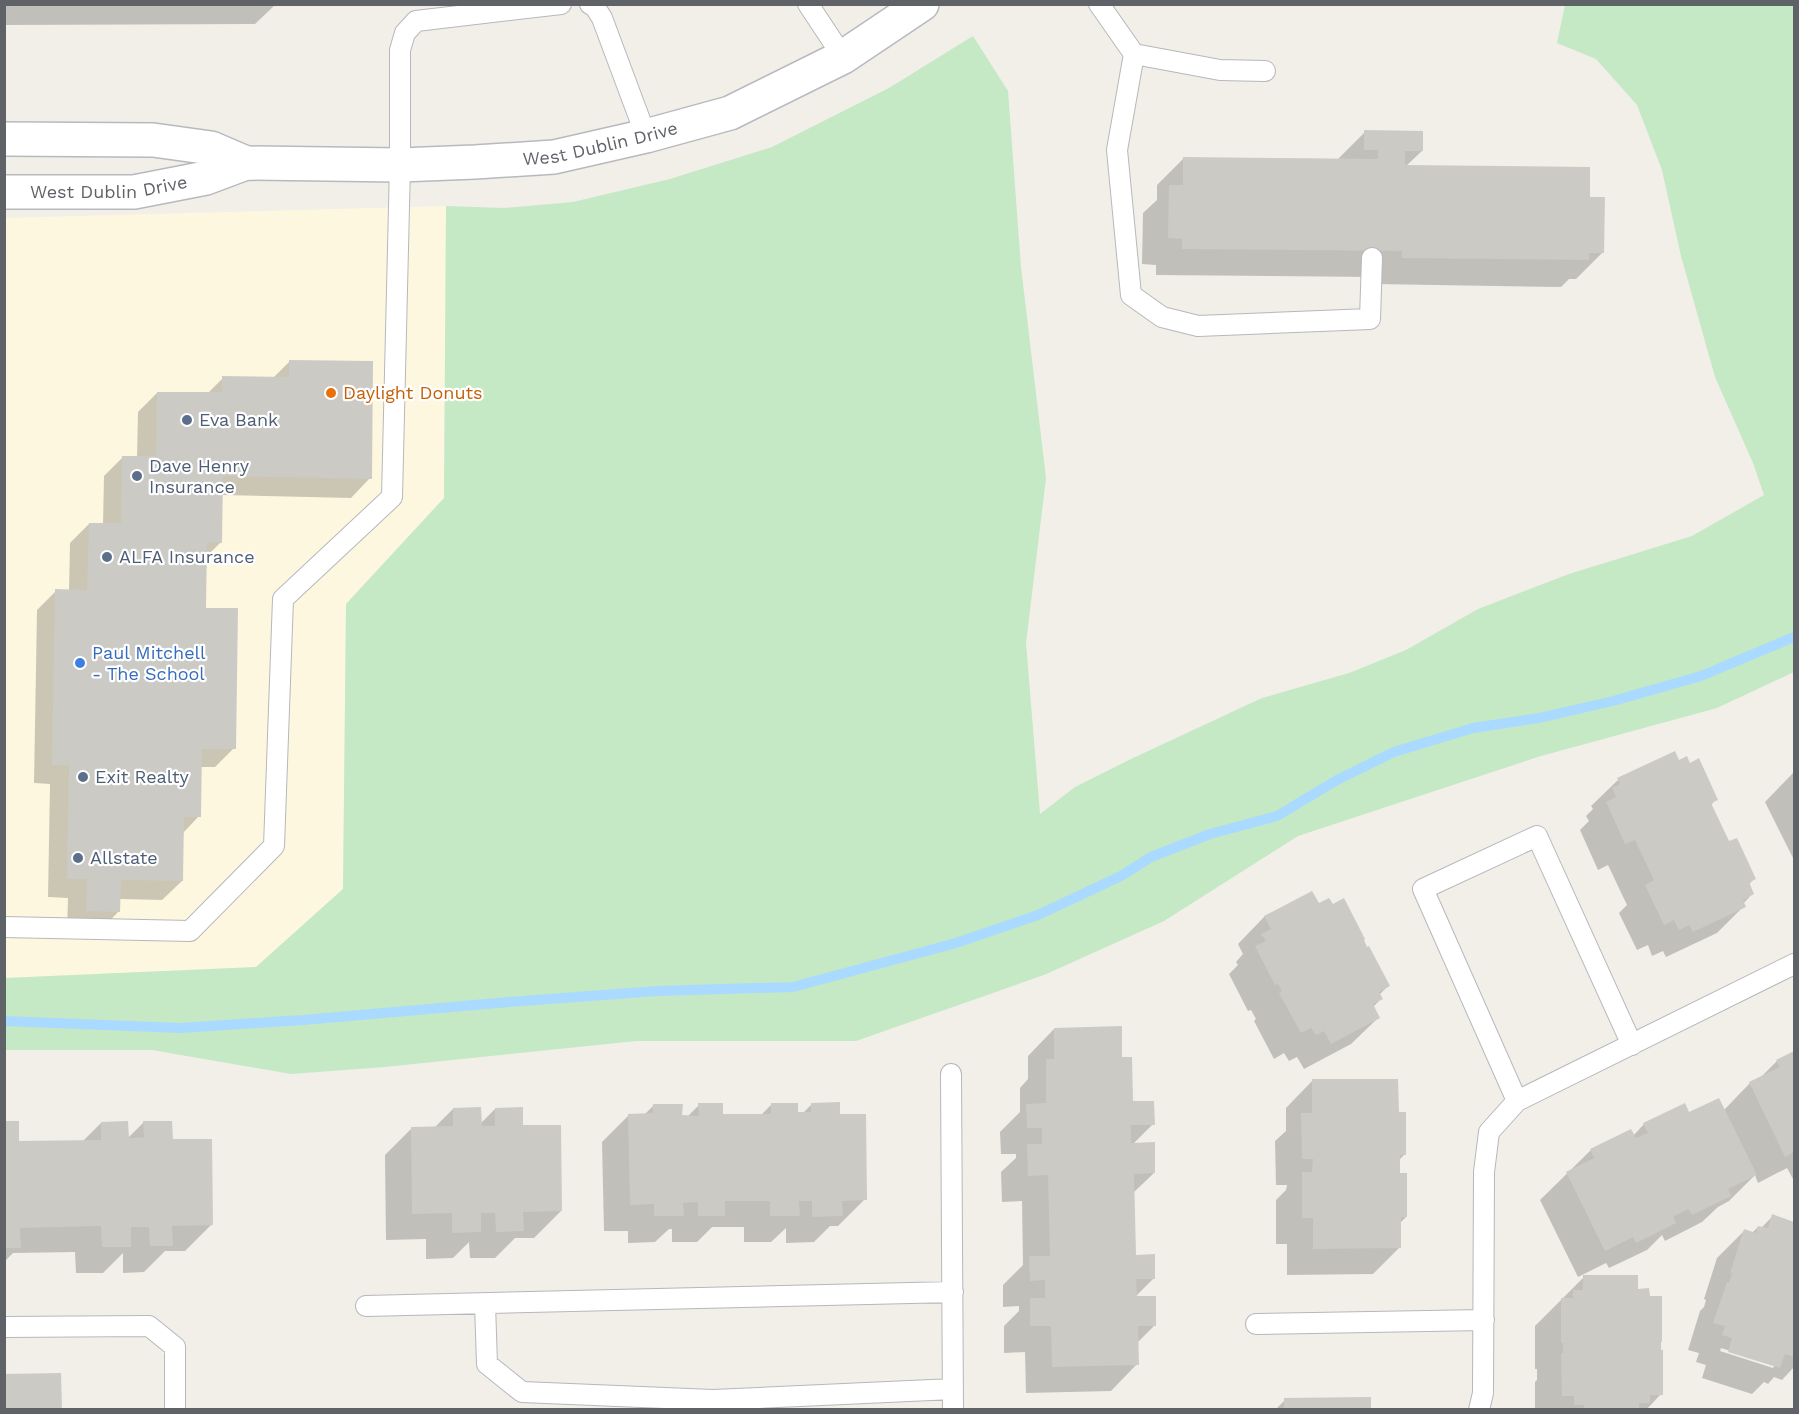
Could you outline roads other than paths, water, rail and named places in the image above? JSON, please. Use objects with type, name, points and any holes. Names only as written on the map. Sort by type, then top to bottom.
[{"type":"street","name":"West Dublin Drive","points":[[4,192],[134,192],[206,178],[246,163],[400,165],[554,157],[646,136],[730,113],[843,57],[922,4]]},
{"type":"street","name":"West Dublin Drive","points":[[4,140],[153,140],[211,148],[246,163]]},
{"type":"lane","points":[[4,927],[190,931],[274,846],[283,599],[392,497],[400,165],[400,50],[405,33],[416,21],[561,4]]},
{"type":"lane","points":[[590,4],[602,18],[646,136]]},
{"type":"lane","points":[[808,4],[843,57]]},
{"type":"lane","points":[[1099,4],[1134,54],[1220,70],[1265,71]]},
{"type":"lane","points":[[1134,54],[1117,150],[1131,295],[1162,317],[1198,326],[1370,319],[1372,258]]},
{"type":"lane","points":[[1517,1101],[1423,889],[1537,836],[1632,1045]]},
{"type":"lane","points":[[1479,1410],[1483,1393],[1484,1172],[1489,1132],[1517,1101],[1794,964]]},
{"type":"lane","points":[[951,1074],[953,1410]]},
{"type":"lane","points":[[366,1306],[953,1292]]},
{"type":"lane","points":[[485,1304],[487,1364],[522,1392],[713,1400],[953,1389]]},
{"type":"lane","points":[[1256,1324],[1484,1320]]},
{"type":"lane","points":[[4,1327],[149,1326],[175,1347],[175,1410]]},
{"type":"waterway","points":[[4,1021],[180,1028],[657,991],[793,987],[956,943],[1038,915],[1121,876],[1151,857],[1210,834],[1277,816],[1337,780],[1394,752],[1473,728],[1539,718],[1613,701],[1701,676],[1794,637]]},
{"type":"place","name":"Daylight Donuts","points":[[331,393]]},
{"type":"place","name":"Eva Bank","points":[[187,420]]},
{"type":"place","name":"Dave Henry Insurance","points":[[137,476]]},
{"type":"place","name":"ALFA Insurance","points":[[107,557]]},
{"type":"place","name":"Paul Mitchell - The School","points":[[80,663]]},
{"type":"place","name":"Exit Realty","points":[[83,777]]},
{"type":"place","name":"Allstate","points":[[78,858]]}]
